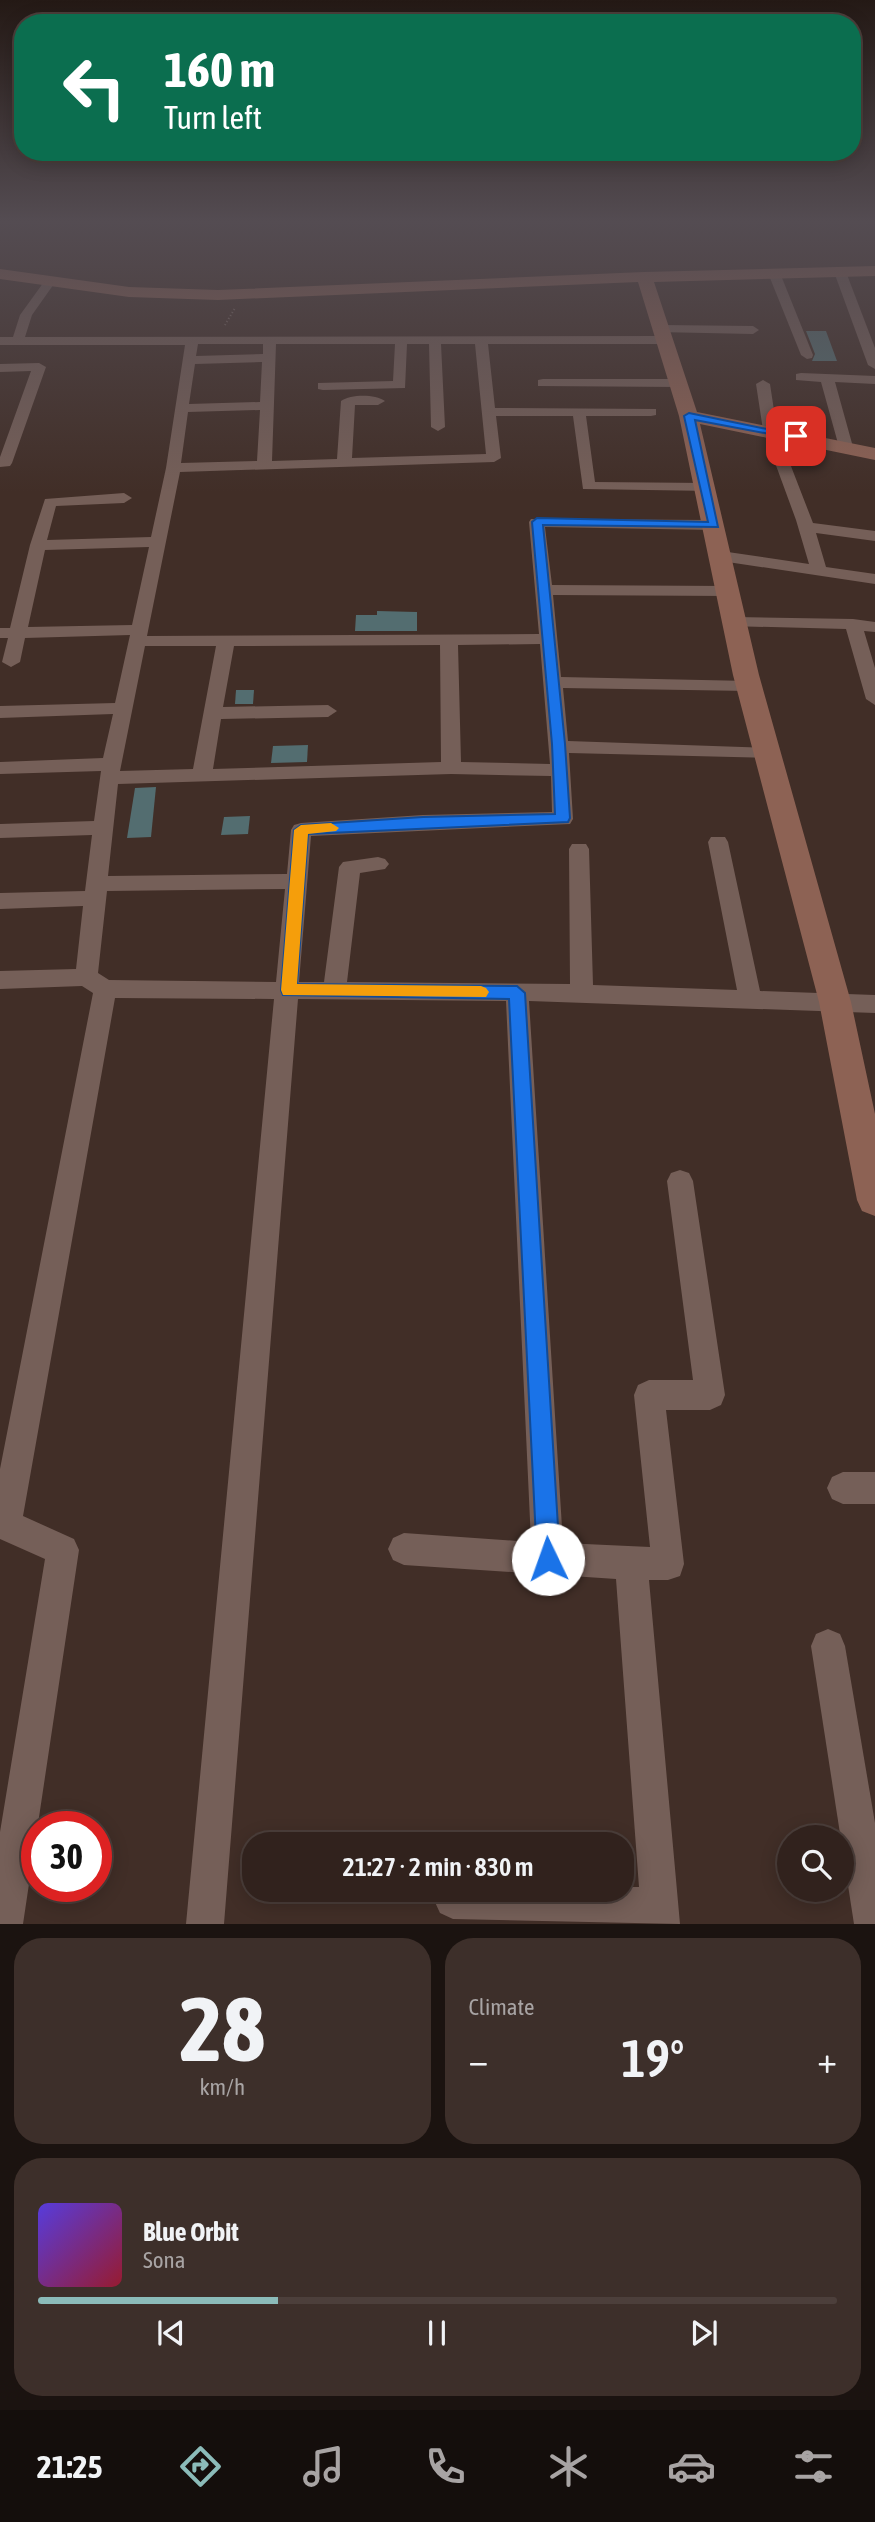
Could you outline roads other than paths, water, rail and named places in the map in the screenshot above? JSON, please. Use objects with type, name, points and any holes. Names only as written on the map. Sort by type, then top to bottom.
[{"type":"street","points":[[18,341],[28,313]]},
{"type":"street","points":[[656,313],[689,416],[749,686],[835,1002],[875,1200]]},
{"type":"street","points":[[790,313],[807,355]]},
{"type":"street","points":[[855,313],[875,365]]},
{"type":"street","points":[[0,341],[435,341],[753,330]]},
{"type":"street","points":[[173,467],[494,458],[481,340]]},
{"type":"street","points":[[4,1923],[63,1550],[5,1525],[95,983],[96,891],[110,771],[173,467],[192,341]]},
{"type":"street","points":[[264,465],[270,341]]},
{"type":"street","points":[[323,386],[400,385],[401,341]]},
{"type":"street","points":[[435,341],[438,427]]},
{"type":"street","points":[[189,360],[270,358]]},
{"type":"street","points":[[0,368],[39,367],[5,463],[0,463]]},
{"type":"street","points":[[802,377],[875,380]]},
{"type":"street","points":[[827,378],[846,447]]},
{"type":"street","points":[[543,383],[680,383]]},
{"type":"street","points":[[764,384],[769,430],[806,527],[819,571]]},
{"type":"street","points":[[344,462],[348,401],[395,401]]},
{"type":"street","points":[[182,408],[267,406]]},
{"type":"street","points":[[488,412],[651,412]]},
{"type":"street","points":[[579,412],[587,486],[707,488]]},
{"type":"street","points":[[689,416],[769,430],[875,454]]},
{"type":"street","points":[[11,662],[8,633],[50,502],[124,498]]},
{"type":"street","points":[[205,1923],[301,830],[423,822],[563,818],[559,747],[537,522],[714,525]]},
{"type":"street","points":[[806,527],[875,536]]},
{"type":"street","points":[[38,544],[157,542]]},
{"type":"street","points":[[721,556],[875,579]]},
{"type":"street","points":[[544,590],[728,590]]},
{"type":"street","points":[[735,622],[853,624],[875,627]]},
{"type":"street","points":[[853,624],[875,699]]},
{"type":"street","points":[[8,633],[226,641],[548,639]]},
{"type":"street","points":[[449,640],[451,768]]},
{"type":"street","points":[[202,775],[226,641]]},
{"type":"street","points":[[553,682],[749,686]]},
{"type":"street","points":[[0,712],[123,708]]},
{"type":"street","points":[[214,713],[328,711]]},
{"type":"street","points":[[559,747],[768,754]]},
{"type":"street","points":[[0,768],[202,775],[451,768],[560,770]]},
{"type":"street","points":[[0,831],[103,828]]},
{"type":"street","points":[[718,842],[750,999]]},
{"type":"street","points":[[579,849],[582,993]]},
{"type":"street","points":[[334,991],[350,867],[378,864]]},
{"type":"street","points":[[0,901],[96,891],[297,881]]},
{"type":"street","points":[[0,980],[289,990],[582,993],[875,1004]]},
{"type":"street","points":[[517,993],[548,1559]]},
{"type":"street","points":[[404,1549],[668,1564],[649,1395],[710,1395],[680,1181]]},
{"type":"street","points":[[844,1488],[875,1488]]},
{"type":"street","points":[[481,1902],[660,1915],[631,1563]]},
{"type":"street","points":[[828,1646],[873,1923]]}]
